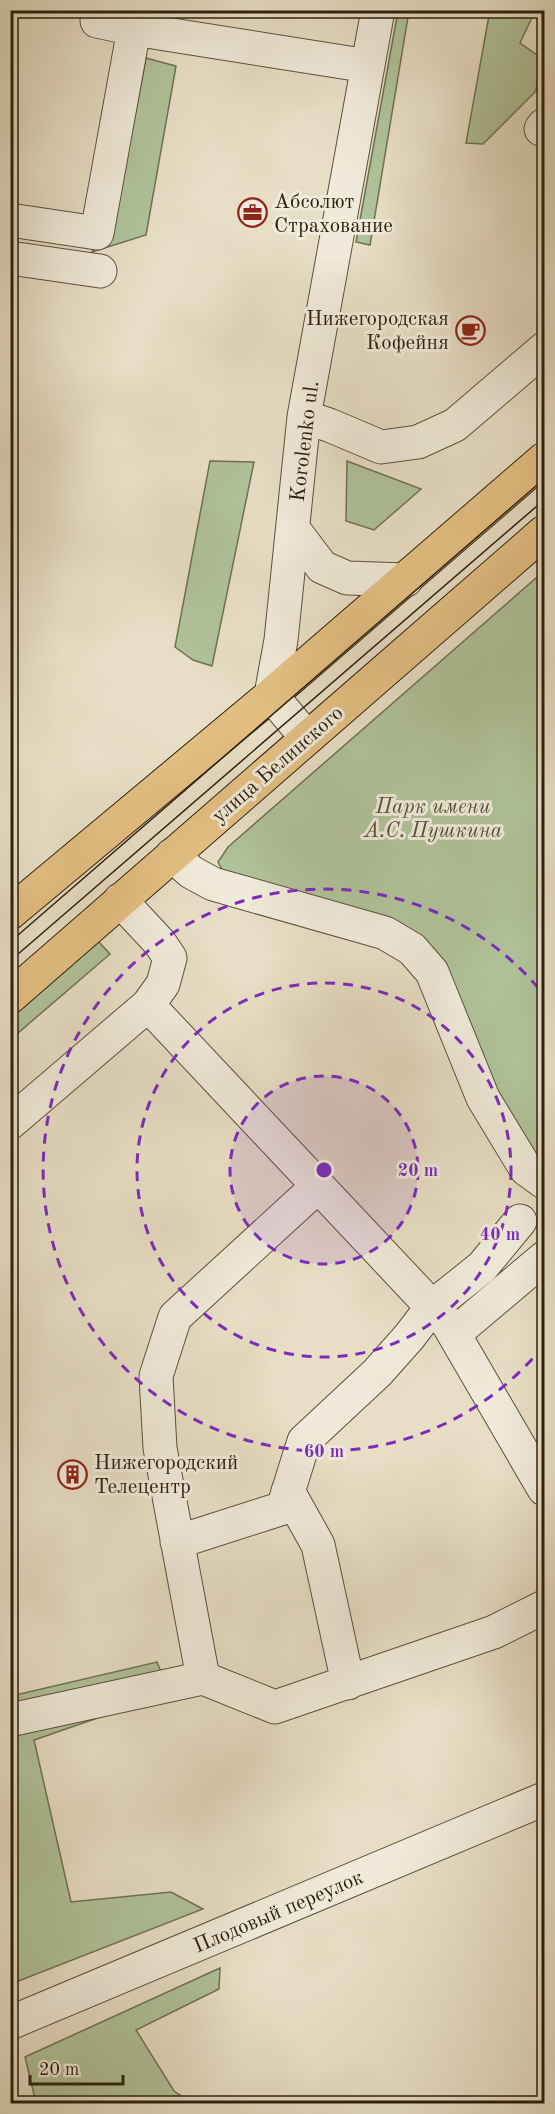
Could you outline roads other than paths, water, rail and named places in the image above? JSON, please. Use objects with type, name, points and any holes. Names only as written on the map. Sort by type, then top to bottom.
[{"type":"main road","points":[[10,913],[271,695],[544,459]]},
{"type":"main road","name":"улица Белинского","points":[[13,986],[120,900],[544,532]]},
{"type":"street","points":[[99,10],[97,21],[134,29],[368,66]]},
{"type":"street","name":"Korolenko ul.","points":[[271,695],[281,640],[304,417],[378,10]]},
{"type":"street","points":[[10,220],[97,233],[134,29]]},
{"type":"street","points":[[10,258],[100,271]]},
{"type":"street","points":[[304,417],[381,447],[418,442],[455,425],[544,349]]},
{"type":"street","points":[[294,530],[322,567],[330,571],[347,578],[406,580]]},
{"type":"street","points":[[271,695],[307,738]]},
{"type":"street","points":[[172,855],[190,872],[213,884],[385,933],[412,949],[432,972],[483,1098],[526,1168],[544,1182]]},
{"type":"street","points":[[10,1123],[148,1005],[163,984],[170,958],[160,943],[120,900]]},
{"type":"street","points":[[148,1005],[448,1324],[544,1489]]},
{"type":"street","points":[[203,1678],[160,1448],[156,1376],[175,1317],[318,1186]]},
{"type":"street","points":[[177,1542],[283,1508],[304,1441],[377,1373],[409,1337],[432,1306],[482,1267],[520,1221]]},
{"type":"street","points":[[454,1334],[544,1258]]},
{"type":"street","points":[[288,1491],[318,1545],[348,1683]]},
{"type":"street","points":[[10,1720],[203,1678],[275,1707],[494,1632],[544,1607]]},
{"type":"street","name":"Плодовый переулок","points":[[10,2023],[544,1799]]},
{"type":"tram line","points":[[10,942],[544,479]]},
{"type":"tram line","points":[[10,961],[544,500]]},
{"type":"place","name":"Абсолют Страхование","points":[[253,213]]},
{"type":"place","name":"Нижегородская Кофейня","points":[[470,330]]},
{"type":"place","name":"Нижегородский Телецентр","points":[[73,1474]]},
{"type":"park label","name":"Парк имени А.С. Пушкина","points":[[433,818]]}]
